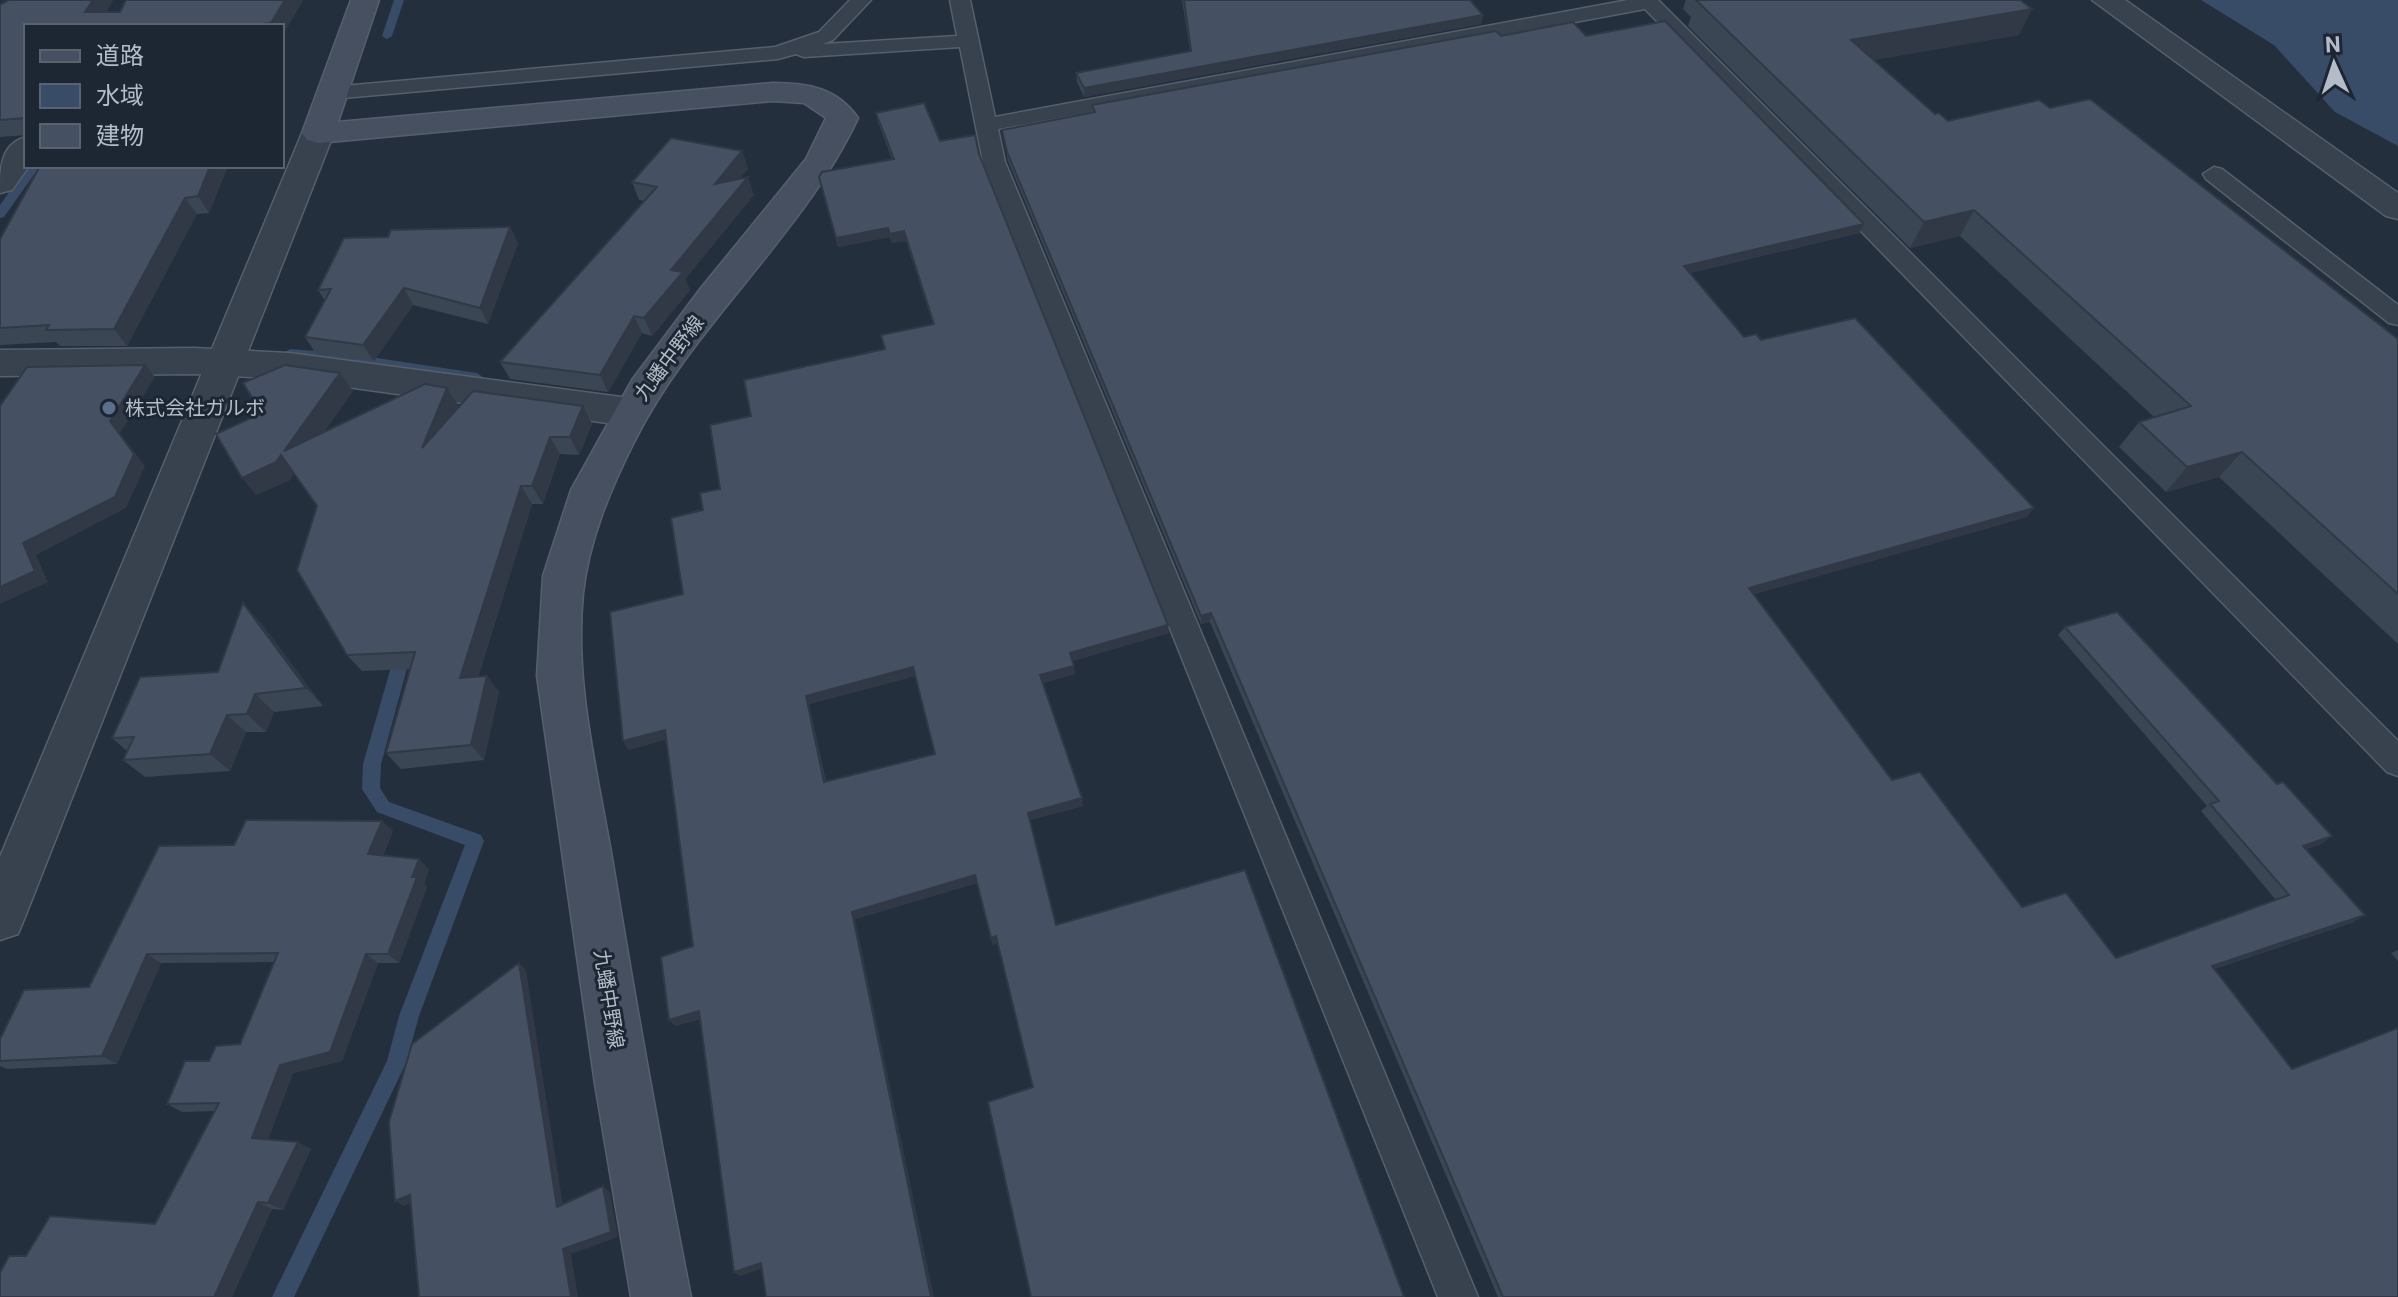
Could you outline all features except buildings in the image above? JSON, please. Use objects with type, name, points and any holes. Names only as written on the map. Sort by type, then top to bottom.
[{"type":"main road","points":[[318,133],[365,0]]},
{"type":"main road","name":"九蟠中野線","points":[[318,133],[773,92],[802,92],[828,101],[842,118],[821,162],[629,412],[590,489],[571,545],[559,608],[559,676],[622,1084],[661,1297]]},
{"type":"street","points":[[2106,0],[2398,209]]},
{"type":"street","points":[[0,917],[318,133]]},
{"type":"street","points":[[0,183],[24,150]]},
{"type":"street","points":[[0,363],[289,366],[629,412]]},
{"type":"lane","points":[[778,53],[826,36],[861,0]]},
{"type":"lane","points":[[960,0],[994,162],[1458,1297]]},
{"type":"lane","points":[[984,125],[1649,2],[2398,762]]},
{"type":"lane","points":[[332,93],[778,53],[967,41]]},
{"type":"lane","points":[[2214,174],[2398,317]]},
{"type":"water","points":[[2201,0],[2398,0],[2398,146],[2335,112],[2274,45]]},
{"type":"waterway","points":[[387,36],[399,0]]},
{"type":"waterway","points":[[0,214],[33,168]]},
{"type":"waterway","points":[[290,354],[350,359],[477,378]]},
{"type":"waterway","points":[[283,1297],[396,1063],[409,1016],[475,841],[383,807],[371,789],[372,764],[404,650]]},
{"type":"place","name":"株式会社ガルボ","points":[[109,408]]}]
